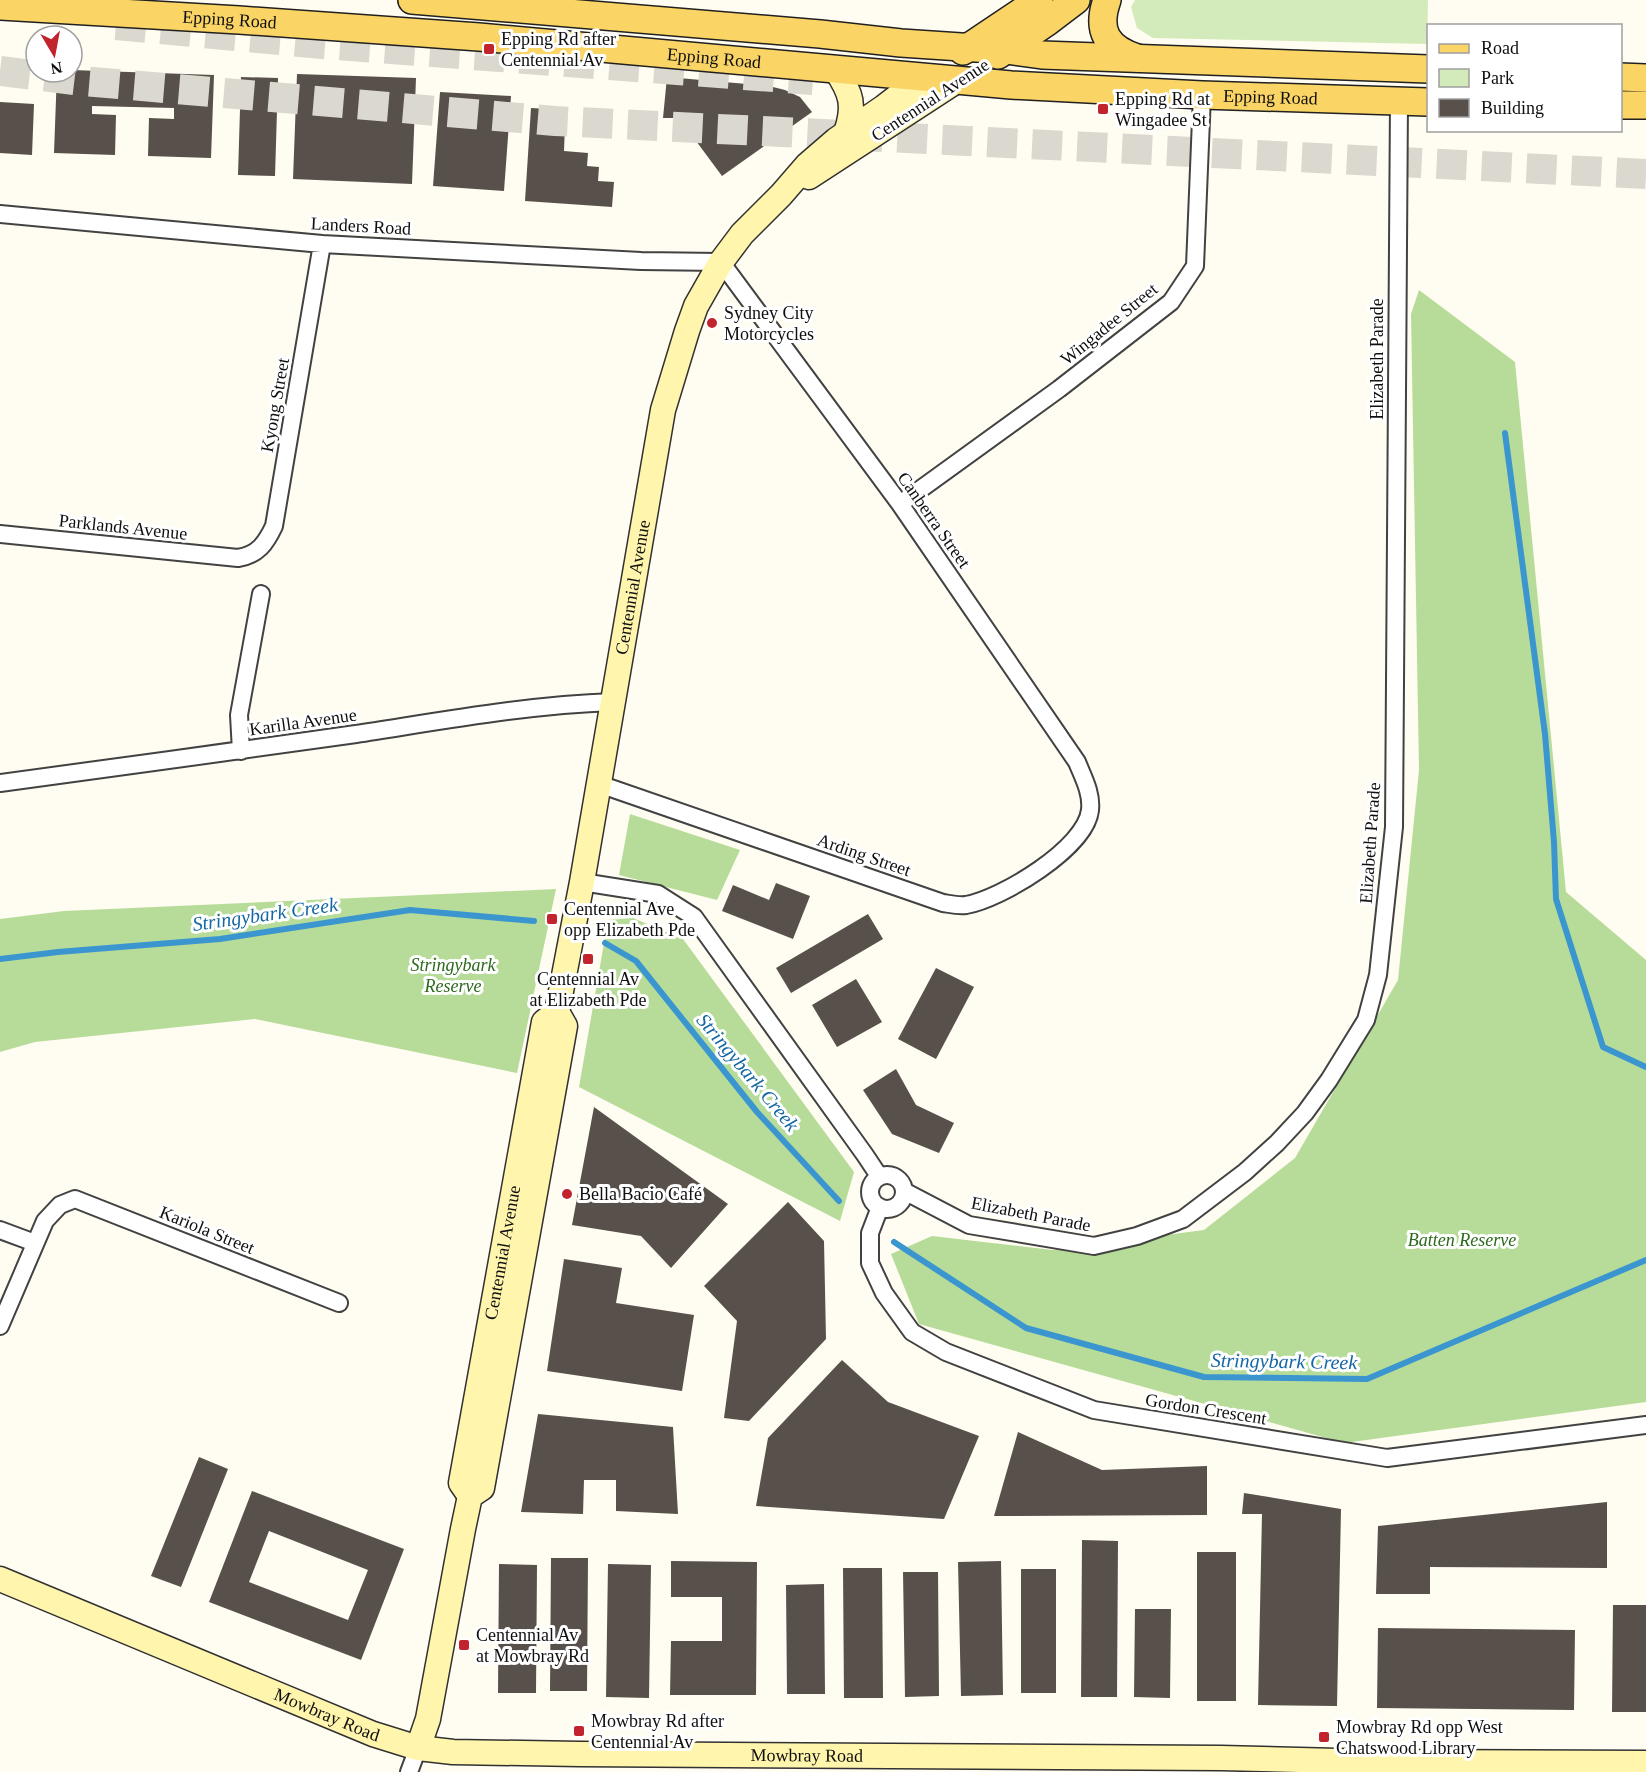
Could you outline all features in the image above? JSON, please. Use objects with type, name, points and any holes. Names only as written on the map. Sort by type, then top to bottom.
[{"type":"main road","name":"Epping Road","points":[[412,0],[820,34],[901,43],[1006,50],[1041,55],[1427,69]]},
{"type":"main road","name":"Centennial Avenue","points":[[418,1748],[428,1719],[470,1496],[482,1488],[565,1026],[556,1012],[582,882],[663,410],[687,331],[696,306],[721,262],[742,234],[807,165],[846,133],[923,77],[1039,0]]},
{"type":"main road","name":"Centennial Avenue","points":[[781,195],[1006,50],[1076,0]]},
{"type":"main road","points":[[1107,0],[1102,20],[1105,34],[1117,49],[1139,59]]},
{"type":"main road","name":"Epping Road","points":[[0,6],[479,37],[1083,90],[1427,102]]},
{"type":"main road","points":[[836,70],[848,90],[851,102],[851,115],[846,133]]},
{"type":"main road","points":[[1622,77],[1646,78]]},
{"type":"main road","points":[[1622,105],[1646,105]]},
{"type":"main road","name":"Mowbray Road","points":[[0,1579],[373,1734],[418,1748],[453,1752],[1221,1758],[1479,1767],[1646,1763]]},
{"type":"street","name":"Wingadee Street","points":[[900,504],[1059,389],[1171,302],[1196,266],[1202,95]]},
{"type":"street","name":"Elizabeth Parade","points":[[904,1191],[969,1225],[1094,1246],[1183,1219],[1245,1172],[1305,1113],[1329,1080],[1366,1020],[1378,975],[1394,827],[1399,101]]},
{"type":"street","name":"Landers Road","points":[[0,214],[322,244],[641,261],[721,262]]},
{"type":"street","name":"Kyong Street","points":[[242,557],[252,555],[263,545],[274,526],[322,244]]},
{"type":"street","name":"Canberra Street","points":[[721,262],[900,504],[1077,762],[1091,798],[1090,813]]},
{"type":"street","name":"Parklands Avenue","points":[[0,534],[242,557]]},
{"type":"street","points":[[241,751],[239,715],[261,594]]},
{"type":"street","name":"Karilla Avenue","points":[[0,783],[241,751],[525,709],[575,703],[613,702]]},
{"type":"street","name":"Arding Street","points":[[598,783],[943,903],[963,906],[1011,889],[1057,857],[1080,834],[1090,813]]},
{"type":"street","points":[[582,882],[658,894],[694,917],[879,1176]]},
{"type":"street","points":[[887,1174],[895,1176],[902,1182],[904,1191],[897,1206],[888,1209],[872,1201],[870,1192],[872,1183],[879,1176],[887,1174]]},
{"type":"street","name":"Kariola Street","points":[[35,1244],[45,1221],[60,1205],[75,1199],[339,1303]]},
{"type":"street","name":"Gordon Crescent","points":[[880,1207],[870,1233],[870,1263],[884,1293],[912,1332],[946,1352],[1094,1410],[1387,1458],[1646,1425]]},
{"type":"street","points":[[0,1230],[35,1244],[0,1326]]},
{"type":"street","points":[[409,1772],[418,1748]]},
{"type":"green space","points":[[1135,0],[1428,0],[1427,44],[1153,38],[1137,28],[1131,7]]},
{"type":"green space","name":"Batten Reserve","points":[[1419,290],[1515,362],[1566,892],[1646,960],[1646,1402],[1344,1443],[919,1324],[891,1254],[932,1236],[1053,1250],[1204,1230],[1295,1158],[1398,980],[1419,770],[1411,314]]},
{"type":"green space","points":[[630,814],[740,850],[717,900],[619,875]]},
{"type":"green space","name":"Stringybark Reserve","points":[[556,889],[517,1073],[255,1019],[35,1042],[0,1052],[0,919],[64,911]]},
{"type":"green space","points":[[633,918],[683,939],[854,1172],[840,1221],[579,1087],[608,920]]},
{"type":"building","points":[[84,70],[214,75],[211,158],[148,156],[149,118],[174,119],[174,108],[92,106],[92,114],[116,115],[115,155],[54,153],[57,84],[84,84]]},
{"type":"building","points":[[297,74],[416,78],[412,184],[293,179]]},
{"type":"building","points":[[241,77],[278,78],[275,176],[238,175]]},
{"type":"building","points":[[667,77],[769,86],[800,97],[812,112],[722,176],[679,118],[663,118]]},
{"type":"building","points":[[440,92],[511,96],[504,191],[433,186]]},
{"type":"building","points":[[0,102],[34,104],[32,155],[0,153]]},
{"type":"building","points":[[531,108],[548,109],[547,124],[565,125],[564,151],[588,153],[587,166],[599,167],[598,181],[614,182],[612,207],[525,201]]},
{"type":"building","points":[[776,883],[810,896],[793,939],[722,911],[733,885],[769,900]]},
{"type":"building","points":[[868,914],[883,939],[791,993],[776,968]]},
{"type":"building","points":[[936,968],[974,987],[936,1059],[898,1039]]},
{"type":"building","points":[[856,979],[882,1022],[837,1047],[812,1005]]},
{"type":"building","points":[[896,1069],[916,1105],[954,1123],[939,1153],[892,1134],[863,1090]]},
{"type":"building","points":[[594,1107],[728,1204],[671,1268],[641,1236],[572,1225]]},
{"type":"building","points":[[788,1202],[824,1241],[826,1339],[749,1421],[724,1418],[737,1321],[704,1286]]},
{"type":"building","points":[[564,1259],[622,1268],[616,1303],[694,1315],[682,1391],[547,1371]]},
{"type":"building","points":[[842,1360],[888,1402],[979,1436],[944,1519],[756,1506],[768,1438]]},
{"type":"building","points":[[538,1414],[673,1427],[678,1514],[616,1511],[616,1480],[584,1480],[583,1514],[521,1512]]},
{"type":"building","points":[[1018,1432],[1102,1470],[1207,1466],[1207,1515],[994,1516]]},
{"type":"building","points":[[199,1457],[228,1469],[181,1587],[151,1576]]},
{"type":"building","points":[[252,1491],[404,1549],[361,1660],[209,1602]],"holes":[[[269,1531],[368,1570],[348,1620],[249,1582]]]},
{"type":"building","points":[[1244,1493],[1341,1509],[1337,1706],[1258,1705],[1262,1514],[1242,1514]]},
{"type":"building","points":[[1607,1502],[1607,1568],[1430,1567],[1430,1594],[1376,1594],[1378,1526]]},
{"type":"building","points":[[1082,1540],[1118,1541],[1117,1697],[1081,1697]]},
{"type":"building","points":[[1197,1552],[1236,1552],[1236,1701],[1197,1701]]},
{"type":"building","points":[[551,1558],[588,1558],[587,1691],[550,1691]]},
{"type":"building","points":[[671,1561],[757,1562],[756,1695],[670,1695],[671,1641],[722,1641],[722,1597],[671,1597]]},
{"type":"building","points":[[1001,1561],[1003,1695],[961,1696],[958,1562]]},
{"type":"building","points":[[499,1564],[537,1565],[536,1693],[498,1693]]},
{"type":"building","points":[[608,1564],[651,1565],[649,1698],[606,1697]]},
{"type":"building","points":[[843,1568],[882,1568],[883,1698],[844,1698]]},
{"type":"building","points":[[1021,1569],[1056,1569],[1056,1693],[1021,1693]]},
{"type":"building","points":[[903,1572],[938,1572],[939,1696],[905,1697]]},
{"type":"building","points":[[824,1584],[825,1694],[787,1694],[786,1585]]},
{"type":"building","points":[[1613,1605],[1646,1605],[1646,1712],[1612,1712]]},
{"type":"building","points":[[1135,1609],[1171,1609],[1170,1698],[1134,1697]]},
{"type":"building","points":[[1378,1628],[1575,1630],[1574,1710],[1377,1708]]},
{"type":"waterway","points":[[1505,433],[1545,734],[1556,899],[1603,1047],[1646,1067]]},
{"type":"waterway","name":"Stringybark Creek","points":[[0,959],[220,939],[410,910],[534,921]]},
{"type":"waterway","name":"Stringybark Creek","points":[[605,943],[636,961],[757,1112],[839,1201]]},
{"type":"waterway","name":"Stringybark Creek","points":[[894,1242],[1026,1328],[1204,1377],[1367,1379],[1646,1260]]},
{"type":"tunnel","points":[[116,25],[322,44],[813,80]]},
{"type":"tunnel","points":[[0,71],[82,81],[555,121],[1646,174]]},
{"type":"place","name":"Epping Rd after Centennial Av","points":[[489,49]]},
{"type":"place","name":"Epping Rd at Wingadee St","points":[[1103,109]]},
{"type":"place","name":"Sydney City Motorcycles","points":[[712,323]]},
{"type":"place","name":"Centennial Ave opp Elizabeth Pde","points":[[552,919]]},
{"type":"place","name":"Centennial Av at Elizabeth Pde","points":[[588,959]]},
{"type":"place","name":"Bella Bacio Café","points":[[567,1194]]},
{"type":"place","name":"Centennial Av at Mowbray Rd","points":[[464,1645]]},
{"type":"place","name":"Mowbray Rd after Centennial Av","points":[[579,1731]]},
{"type":"place","name":"Mowbray Rd opp West Chatswood Library","points":[[1324,1737]]}]
